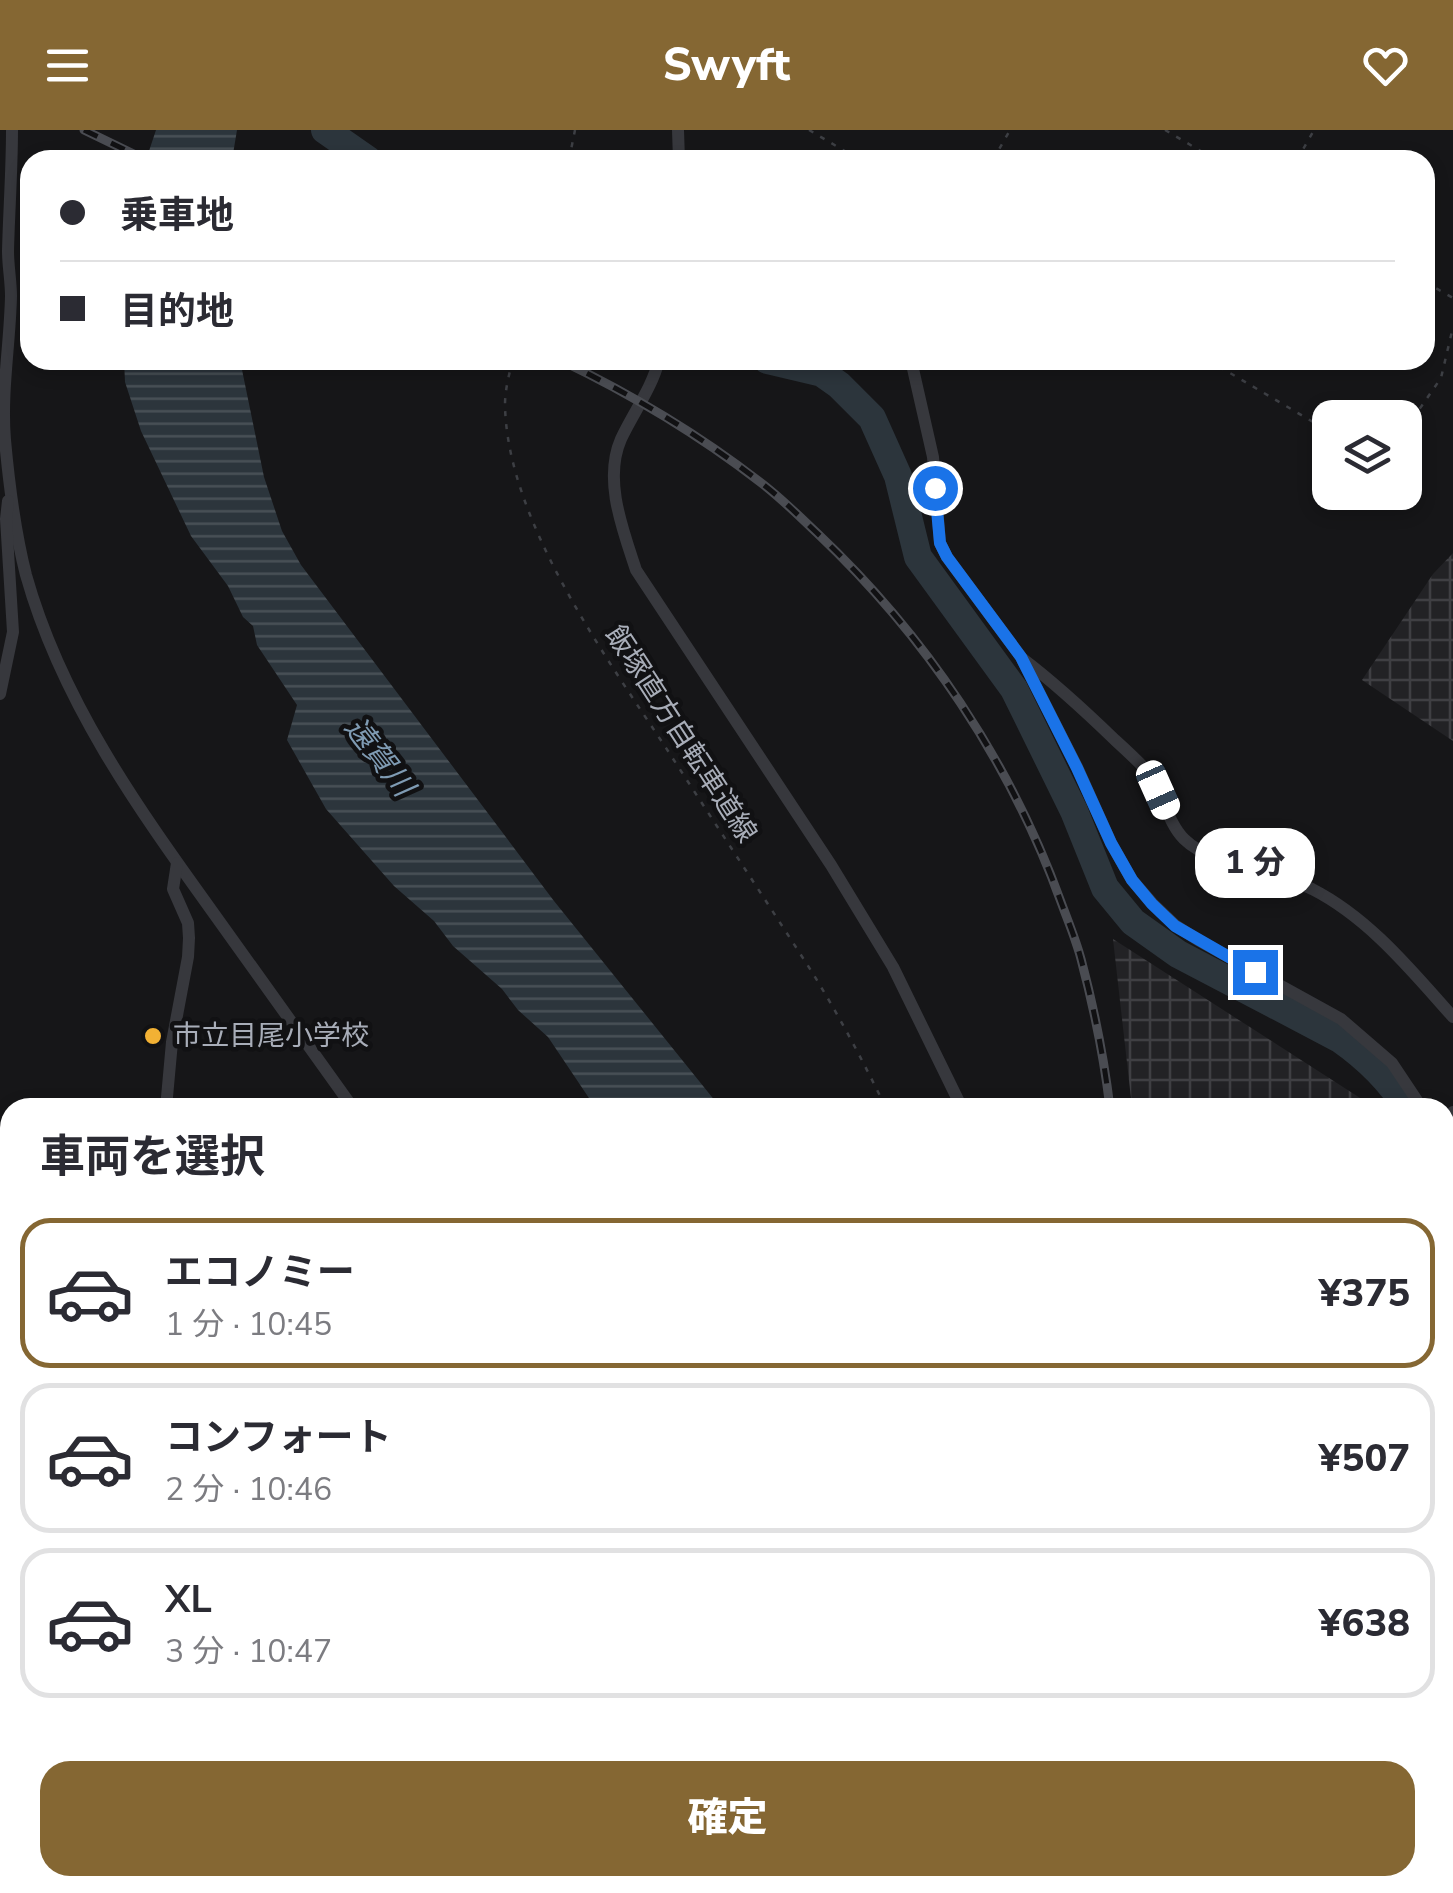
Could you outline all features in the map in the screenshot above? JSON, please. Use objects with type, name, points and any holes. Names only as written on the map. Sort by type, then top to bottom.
[{"type":"street","points":[[12,130],[6,202],[10,296],[2,436],[26,573],[62,672],[104,754],[346,1098]]},
{"type":"street","points":[[654,370],[621,438],[612,472],[636,570],[894,967],[957,1098]]},
{"type":"street","points":[[913,370],[933,457],[940,543],[1021,657],[1132,880],[1175,926],[1341,1020],[1392,1064],[1415,1098]]},
{"type":"street","points":[[0,694],[14,632],[6,519],[11,484]]},
{"type":"street","points":[[1021,657],[1064,691],[1148,773],[1175,827],[1186,840],[1236,864],[1287,878],[1346,910],[1394,952],[1453,1017]]},
{"type":"street","points":[[167,1098],[172,1042],[188,957],[188,923],[174,889],[177,863]]},
{"type":"path","points":[[808,130],[843,150]]},
{"type":"path","points":[[1165,130],[1199,150]]},
{"type":"path","points":[[1422,405],[1440,378],[1453,327]]},
{"type":"path","name":"飯塚直方自転車道線","points":[[511,370],[505,400],[507,432],[520,485],[548,557],[604,654],[805,960],[852,1037],[881,1098]]},
{"type":"path","points":[[1225,370],[1312,421]]},
{"type":"shaded area","points":[[1453,553],[1453,741],[1362,680],[1433,574]]},
{"type":"shaded area","points":[[1113,939],[1360,1098],[1131,1098]]},
{"type":"water","points":[[156,130],[237,130],[234,150],[149,150]]},
{"type":"water","name":"遠賀川","points":[[124,370],[242,370],[264,477],[282,531],[301,565],[554,901],[713,1098],[589,1098],[548,1037],[453,946],[434,921],[394,886],[326,809],[287,740],[297,705],[257,645],[253,626],[243,617],[228,586],[191,536],[141,431]]},
{"type":"waterway","points":[[325,130],[354,150]]},
{"type":"waterway","points":[[809,370],[822,373],[839,385],[872,418],[898,476],[918,557],[1014,689],[1074,811],[1105,888],[1133,922],[1178,954],[1340,1039],[1377,1070],[1400,1098]]},
{"type":"railway","points":[[84,130],[125,150]]},
{"type":"railway","points":[[579,370],[713,447],[767,488],[856,572],[928,657],[990,750],[1040,850],[1081,959],[1108,1098]]},
{"type":"place","name":"市立目尾小学校","points":[[153,1036]]},
{"type":"route","points":[[935,488],[940,543],[947,557],[1021,657],[1132,880],[1175,926],[1255,972]]}]
